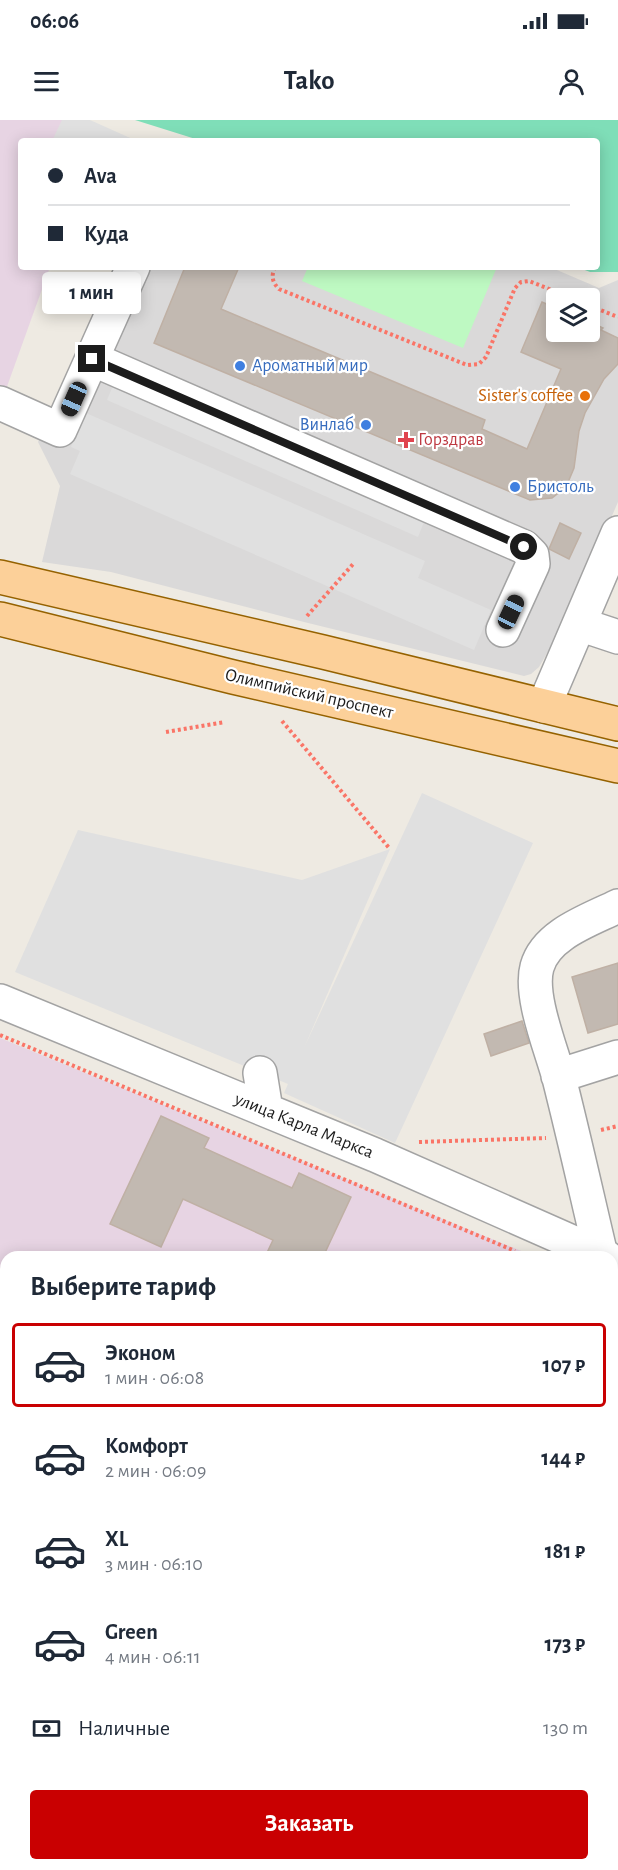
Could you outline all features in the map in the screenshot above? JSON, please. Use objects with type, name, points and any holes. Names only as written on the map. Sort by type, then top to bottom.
[{"type":"main road","points":[[0,578],[323,652],[618,724]]},
{"type":"main road","name":"Олимпийский проспект","points":[[0,618],[233,677],[618,766]]},
{"type":"street","points":[[0,404],[60,430],[132,270]]},
{"type":"street","points":[[92,359],[524,547],[532,555],[533,564],[503,630]]},
{"type":"street","points":[[544,706],[618,533]]},
{"type":"street","points":[[579,624],[618,637]]},
{"type":"street","points":[[607,1251],[573,1137],[535,992],[537,967],[548,946],[574,928],[618,906]]},
{"type":"street","name":"улица Карла Маркса","points":[[0,1000],[266,1110],[300,1112],[378,1146],[595,1251]]},
{"type":"street","points":[[558,1076],[618,1057]]},
{"type":"street","points":[[260,1073],[266,1110]]},
{"type":"path","points":[[274,270],[273,282],[279,289],[467,365],[478,364],[486,357],[515,288],[521,282],[530,281],[547,288]]},
{"type":"path","points":[[600,310],[618,317]]},
{"type":"path","points":[[307,616],[354,562]]},
{"type":"path","points":[[282,721],[390,849]]},
{"type":"path","points":[[166,732],[225,722]]},
{"type":"path","points":[[0,1035],[517,1251]]},
{"type":"path","points":[[418,1142],[573,1137],[618,1126]]},
{"type":"shaded area","points":[[0,120],[67,120],[68,138],[18,138],[18,270],[49,270],[0,406]]},
{"type":"shaded area","points":[[62,120],[90,120],[130,138],[53,138]]},
{"type":"shaded area","points":[[118,270],[557,270],[599,288],[618,280],[618,502],[567,619],[539,667],[531,674],[524,676],[111,572],[42,562],[60,486],[38,442],[120,271]]},
{"type":"shaded area","points":[[115,381],[426,517],[418,537],[107,400]]},
{"type":"shaded area","points":[[86,413],[425,561],[418,578],[491,610],[474,650],[70,474],[80,451],[71,447]]},
{"type":"shaded area","points":[[422,793],[533,843],[395,1143],[284,1093],[288,1084],[15,972],[78,830],[302,880],[390,849],[304,1048]]},
{"type":"shaded area","points":[[0,1038],[521,1251],[0,1251]]},
{"type":"green space","points":[[135,120],[618,120],[618,272],[585,270],[600,270],[600,138],[192,138]]},
{"type":"green space","points":[[307,270],[496,270],[463,348],[302,281]]},
{"type":"building","points":[[184,270],[238,270],[221,309],[485,420],[482,429],[527,449],[561,369],[521,352],[542,302],[546,304],[546,342],[600,342],[600,327],[603,328],[601,330],[618,338],[618,364],[604,379],[585,413],[579,431],[574,468],[566,487],[552,498],[530,500],[154,343]]},
{"type":"building","points":[[560,523],[581,533],[569,559],[549,549]]},
{"type":"building","points":[[618,963],[618,1024],[588,1033],[572,977]]},
{"type":"building","points":[[522,1021],[529,1043],[491,1056],[484,1034]]},
{"type":"building","points":[[161,1116],[209,1138],[204,1148],[292,1188],[299,1173],[351,1197],[326,1251],[268,1251],[273,1240],[183,1199],[161,1247],[110,1224]]},
{"type":"place","name":"Ароматный мир","points":[[240,366]]},
{"type":"place","name":"Sister's coffee","points":[[585,396]]},
{"type":"place","name":"Винлаб","points":[[366,425]]},
{"type":"place","name":"Горздрав","points":[[406,440]]},
{"type":"place","name":"Бристоль","points":[[515,487]]},
{"type":"route","points":[[92,359],[524,547]]}]
